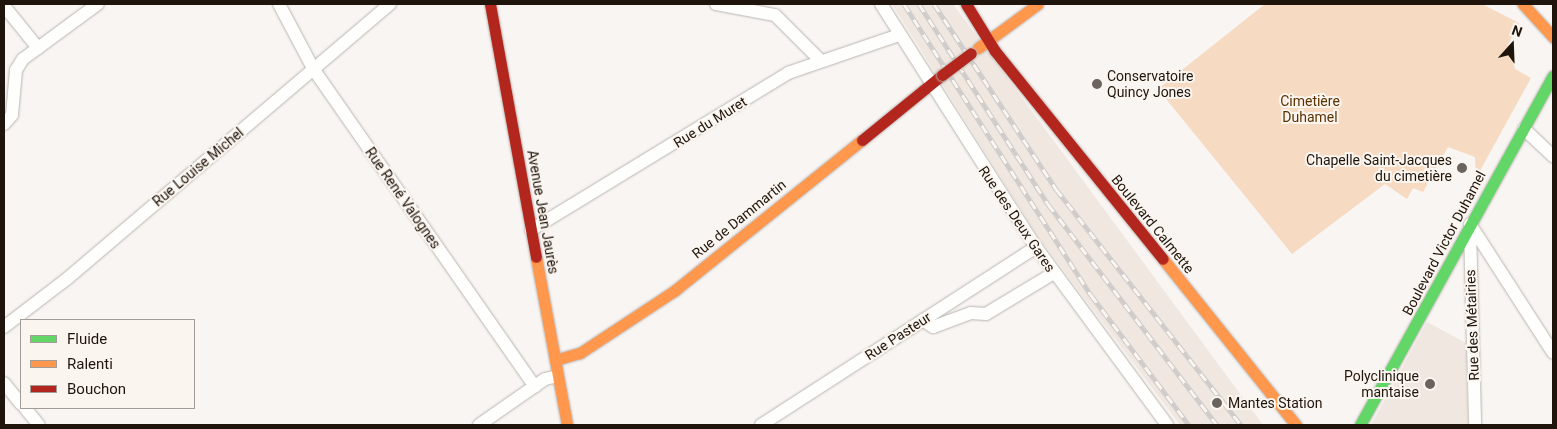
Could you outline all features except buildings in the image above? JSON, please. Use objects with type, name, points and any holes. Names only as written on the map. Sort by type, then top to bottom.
[{"type":"street","points":[[4,124],[12,115],[16,70],[38,48],[98,4]]},
{"type":"street","name":"Rue René Valognes","points":[[279,4],[314,70],[535,387]]},
{"type":"street","name":"Rue Louise Michel","points":[[4,327],[314,70],[390,4]]},
{"type":"street","name":"Avenue Jean Jaurès","points":[[490,4],[567,425]]},
{"type":"street","points":[[716,4],[776,16],[820,60]]},
{"type":"street","name":"Rue des Deux Gares","points":[[881,4],[1036,247],[1166,425]]},
{"type":"street","name":"Boulevard Calmette","points":[[966,4],[988,40],[1296,425]]},
{"type":"street","name":"Rue de Dammartin","points":[[555,360],[576,356],[674,291],[930,83],[1038,4]]},
{"type":"street","points":[[1523,4],[1553,37]]},
{"type":"street","points":[[4,6],[38,48]]},
{"type":"street","name":"Rue du Muret","points":[[531,230],[788,73],[820,60],[899,35]]},
{"type":"street","name":"Boulevard Victor Duhamel","points":[[1360,425],[1553,76]]},
{"type":"street","points":[[1524,129],[1553,156]]},
{"type":"street","points":[[1470,224],[1553,353]]},
{"type":"street","name":"Rue des Métairies","points":[[1470,224],[1474,425]]},
{"type":"street","name":"Rue Pasteur","points":[[761,425],[1036,247]]},
{"type":"street","points":[[1470,266],[1492,257]]},
{"type":"street","points":[[923,320],[933,326],[971,313],[986,314],[1054,273]]},
{"type":"street","points":[[479,425],[535,387],[558,376]]},
{"type":"street","points":[[4,383],[20,403]]},
{"type":"street","points":[[26,409],[39,425]]},
{"type":"shaded area","points":[[892,4],[953,4],[1263,425],[1180,425],[1037,235]]},
{"type":"shaded area","name":"Polyclinique mantaise","points":[[1427,322],[1466,343],[1468,425],[1371,425]]},
{"type":"green space","name":"Cimetière Duhamel","points":[[1265,4],[1482,4],[1519,23],[1508,45],[1515,69],[1531,78],[1476,178],[1475,157],[1448,147],[1423,192],[1413,188],[1407,199],[1385,184],[1292,254],[1158,89]]},
{"type":"railway","points":[[904,4],[1091,295],[1189,425]]},
{"type":"railway","points":[[919,4],[1048,204],[1217,425]]},
{"type":"railway","points":[[934,4],[1056,189],[1241,425]]},
{"type":"traffic: fast","points":[[1360,425],[1553,76]]},
{"type":"traffic: slow","points":[[978,48],[1038,4]]},
{"type":"traffic: slow","points":[[1523,4],[1553,37]]},
{"type":"traffic: slow","points":[[555,360],[580,353],[674,291],[862,140]]},
{"type":"traffic: slow","points":[[536,257],[567,425]]},
{"type":"traffic: slow","points":[[1163,259],[1296,425]]},
{"type":"traffic: jam","points":[[490,4],[536,257]]},
{"type":"traffic: jam","points":[[966,4],[995,51],[1163,259]]},
{"type":"traffic: jam","points":[[942,75],[971,53]]},
{"type":"traffic: jam","points":[[862,140],[942,75]]},
{"type":"place","name":"Conservatoire Quincy Jones","points":[[1097,84]]},
{"type":"place","name":"Chapelle Saint-Jacques du cimetière","points":[[1462,168]]},
{"type":"place","name":"Polyclinique mantaise","points":[[1430,384]]},
{"type":"place","name":"Mantes Station","points":[[1217,403]]}]
